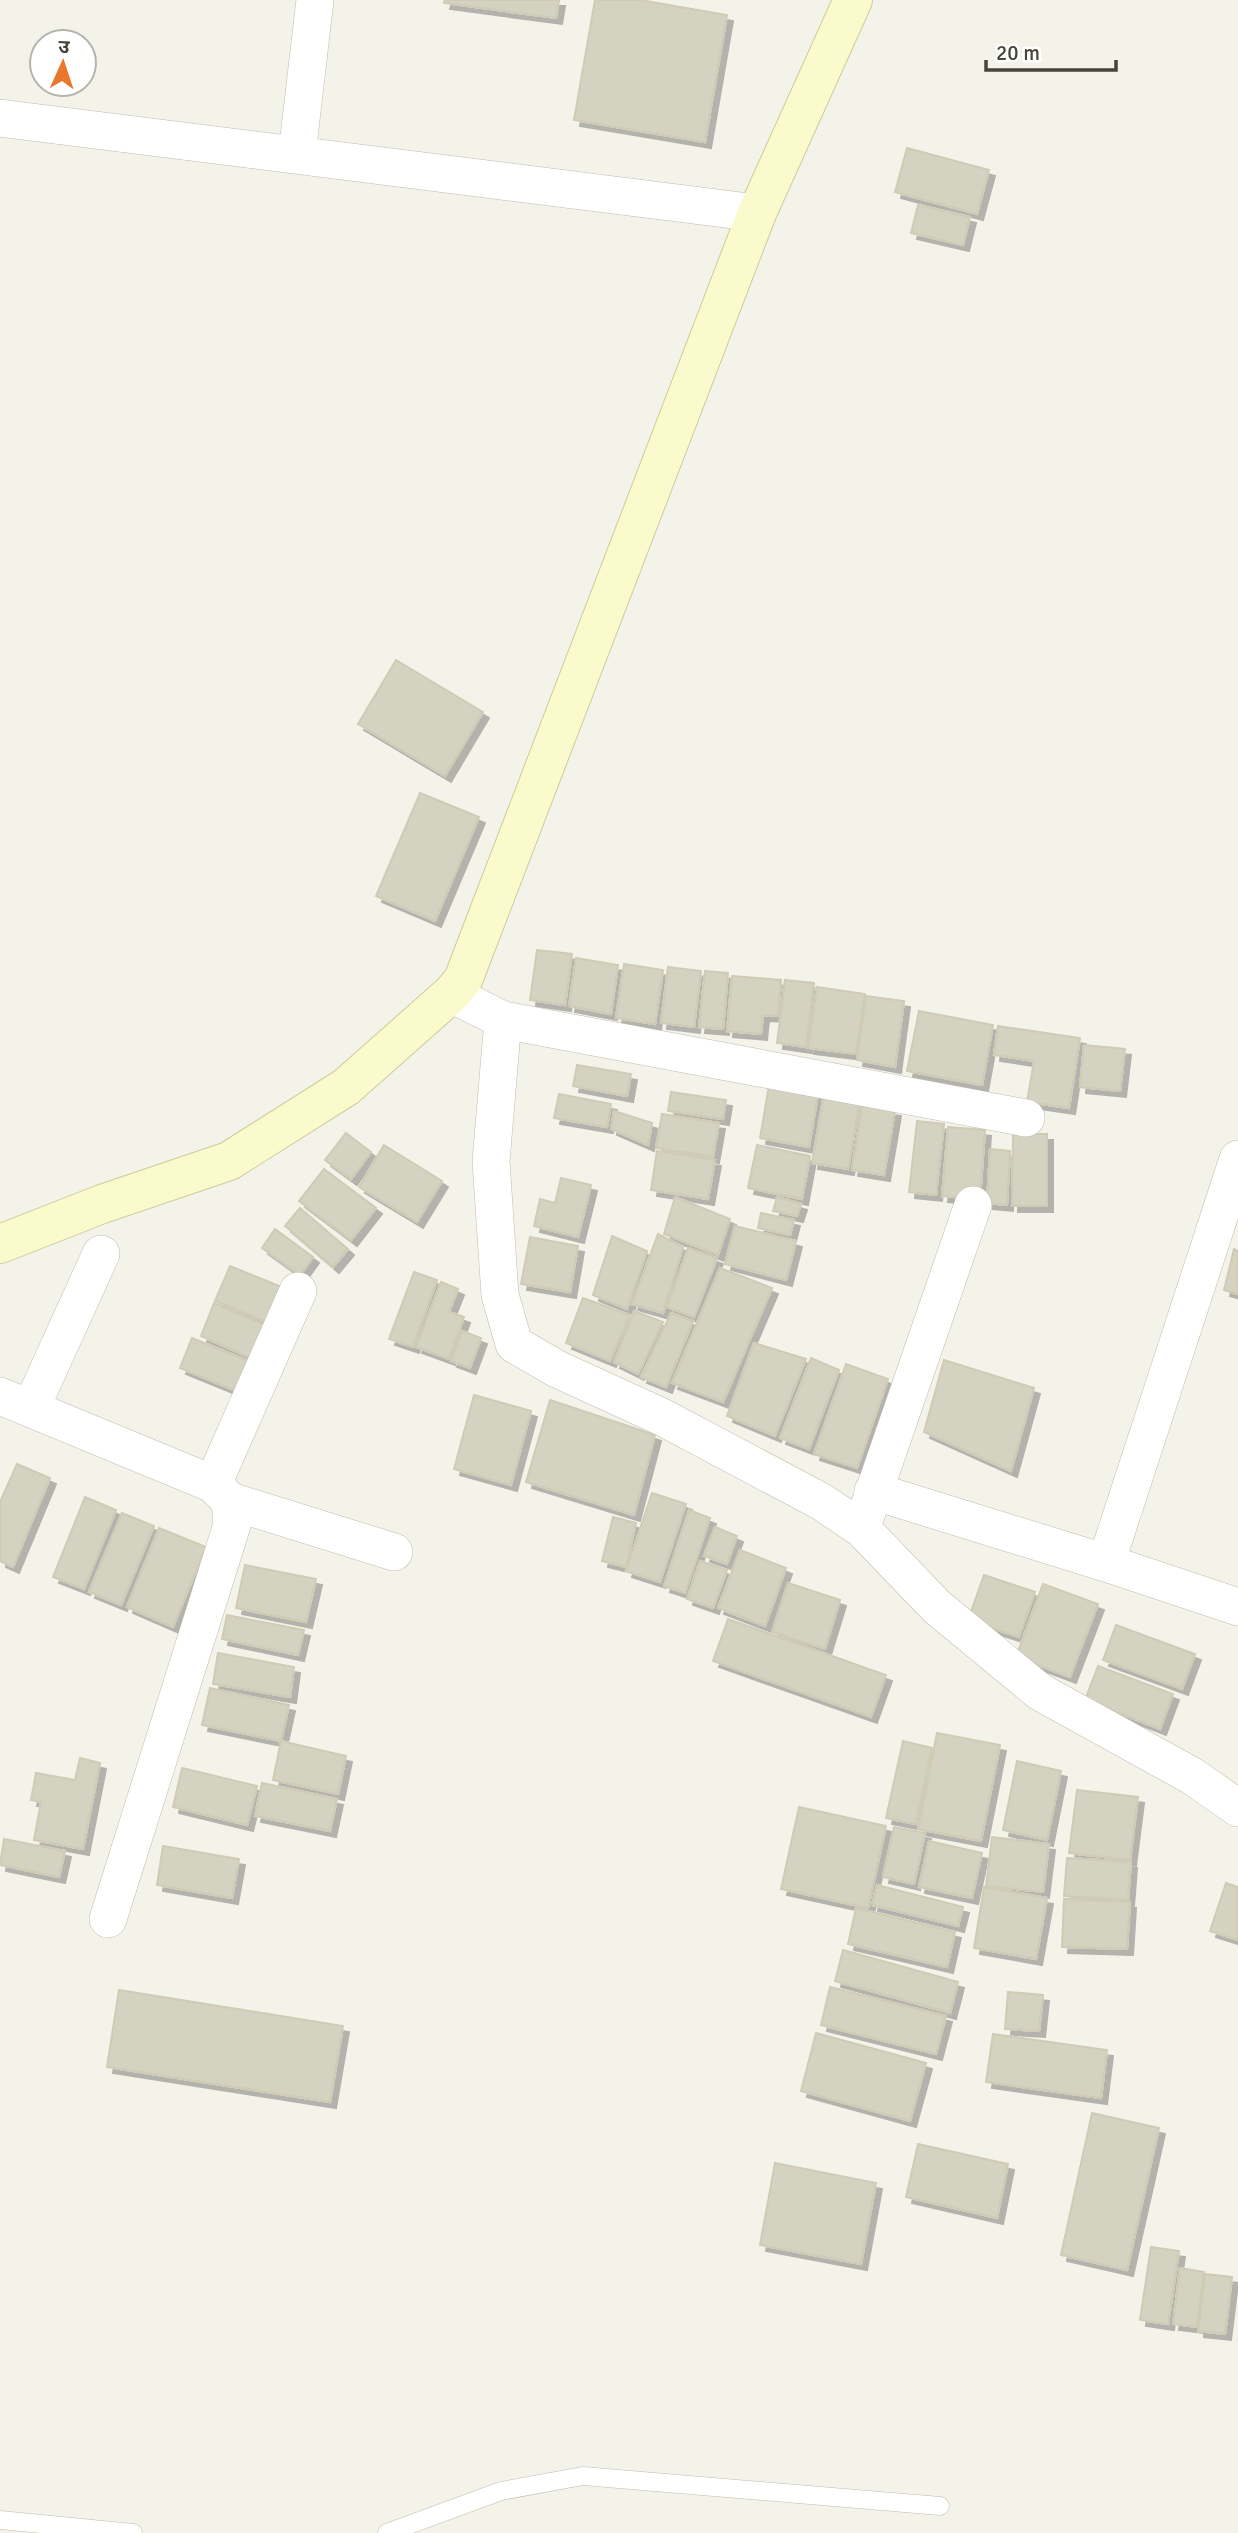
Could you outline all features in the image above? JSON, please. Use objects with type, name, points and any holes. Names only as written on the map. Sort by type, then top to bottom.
[{"type":"street","points":[[297,154],[315,0]]},
{"type":"street","points":[[0,1244],[102,1204],[229,1161],[346,1087],[451,994],[463,980],[757,213],[853,0]]},
{"type":"street","points":[[0,118],[757,213]]},
{"type":"street","points":[[451,994],[503,1020],[543,1025],[1026,1118]]},
{"type":"street","points":[[503,1020],[491,1161],[500,1295],[514,1344],[557,1369],[662,1417],[822,1502],[862,1530],[937,1606],[1040,1692],[1192,1776],[1238,1808]]},
{"type":"street","points":[[1106,1563],[1238,1159]]},
{"type":"street","points":[[862,1530],[873,1491],[973,1205]]},
{"type":"street","points":[[101,1254],[15,1402],[222,1492],[394,1552]]},
{"type":"street","points":[[108,1919],[232,1525],[222,1492],[298,1291]]},
{"type":"street","points":[[873,1491],[1238,1607]]},
{"type":"lane","points":[[387,2533],[501,2491],[583,2476],[940,2506]]},
{"type":"lane","points":[[0,2520],[133,2533]]},
{"type":"building","points":[[445,0],[559,0],[556,18],[444,3]]},
{"type":"building","points":[[595,0],[640,0],[727,15],[705,142],[574,120]]},
{"type":"building","points":[[907,148],[989,170],[977,214],[895,192]]},
{"type":"building","points":[[918,205],[970,217],[963,245],[911,233]]},
{"type":"building","points":[[396,660],[483,712],[445,776],[358,724]]},
{"type":"building","points":[[420,793],[479,817],[435,921],[376,896]]},
{"type":"building","points":[[537,950],[572,954],[565,1005],[530,1000]]},
{"type":"building","points":[[576,958],[618,965],[611,1014],[569,1006]]},
{"type":"building","points":[[624,964],[663,970],[655,1024],[616,1018]]},
{"type":"building","points":[[668,967],[701,971],[694,1027],[661,1023]]},
{"type":"building","points":[[705,971],[728,973],[723,1029],[699,1027]]},
{"type":"building","points":[[732,976],[781,980],[778,1016],[763,1015],[761,1034],[727,1031]]},
{"type":"building","points":[[785,980],[814,983],[806,1047],[777,1043]]},
{"type":"building","points":[[817,987],[865,994],[856,1054],[808,1048]]},
{"type":"building","points":[[866,996],[904,1001],[895,1067],[857,1060]]},
{"type":"building","points":[[919,1011],[993,1025],[982,1085],[907,1071]]},
{"type":"building","points":[[998,1026],[1080,1038],[1069,1108],[1027,1102],[1034,1061],[994,1055]]},
{"type":"building","points":[[1084,1045],[1125,1049],[1120,1091],[1080,1087]]},
{"type":"building","points":[[577,1065],[631,1074],[627,1096],[573,1086]]},
{"type":"building","points":[[770,1080],[819,1088],[809,1147],[760,1138]]},
{"type":"building","points":[[671,1092],[726,1100],[723,1119],[668,1111]]},
{"type":"building","points":[[559,1094],[611,1104],[607,1127],[554,1118]]},
{"type":"building","points":[[824,1094],[860,1101],[848,1169],[812,1163]]},
{"type":"building","points":[[862,1105],[895,1110],[884,1175],[852,1170]]},
{"type":"building","points":[[614,1111],[652,1123],[648,1145],[611,1129]]},
{"type":"building","points":[[662,1114],[719,1123],[713,1157],[656,1148]]},
{"type":"building","points":[[917,1121],[944,1124],[936,1195],[909,1192]]},
{"type":"building","points":[[948,1127],[985,1130],[980,1199],[942,1196]]},
{"type":"building","points":[[346,1133],[371,1152],[351,1179],[325,1160]]},
{"type":"building","points":[[1013,1134],[1047,1134],[1047,1206],[1012,1206]]},
{"type":"building","points":[[384,1145],[442,1181],[417,1222],[359,1187]]},
{"type":"building","points":[[757,1145],[810,1156],[802,1199],[748,1188]]},
{"type":"building","points":[[990,1149],[1010,1151],[1007,1205],[987,1203]]},
{"type":"building","points":[[657,1151],[715,1160],[708,1199],[651,1190]]},
{"type":"building","points":[[324,1169],[376,1208],[351,1240],[299,1201]]},
{"type":"building","points":[[561,1178],[591,1185],[578,1237],[534,1226],[540,1199],[555,1203]]},
{"type":"building","points":[[675,1197],[730,1219],[718,1255],[664,1234]]},
{"type":"building","points":[[777,1197],[801,1204],[797,1216],[773,1211]]},
{"type":"building","points":[[300,1208],[348,1249],[333,1267],[285,1226]]},
{"type":"building","points":[[761,1213],[794,1220],[790,1235],[758,1228]]},
{"type":"building","points":[[735,1226],[796,1241],[786,1280],[725,1264]]},
{"type":"building","points":[[275,1229],[313,1257],[300,1275],[262,1248]]},
{"type":"building","points":[[658,1234],[683,1247],[663,1313],[632,1304]]},
{"type":"building","points":[[612,1236],[647,1251],[627,1309],[593,1295]]},
{"type":"building","points":[[530,1237],[578,1246],[570,1292],[521,1284]]},
{"type":"building","points":[[688,1248],[717,1258],[694,1317],[667,1307]]},
{"type":"building","points":[[1234,1249],[1238,1251],[1238,1294],[1224,1290]]},
{"type":"building","points":[[230,1266],[289,1290],[274,1325],[215,1301]]},
{"type":"building","points":[[720,1268],[772,1288],[723,1402],[672,1383]]},
{"type":"building","points":[[414,1272],[437,1280],[413,1347],[389,1339]]},
{"type":"building","points":[[441,1282],[458,1289],[449,1312],[464,1317],[449,1359],[416,1347]]},
{"type":"building","points":[[583,1298],[630,1315],[610,1361],[566,1343]]},
{"type":"building","points":[[214,1303],[274,1329],[260,1362],[201,1336]]},
{"type":"building","points":[[634,1311],[663,1322],[638,1374],[614,1362]]},
{"type":"building","points":[[671,1313],[693,1321],[666,1387],[641,1377]]},
{"type":"building","points":[[462,1331],[481,1338],[470,1368],[451,1361]]},
{"type":"building","points":[[192,1338],[258,1365],[246,1395],[180,1368]]},
{"type":"building","points":[[754,1343],[806,1359],[775,1436],[727,1416]]},
{"type":"building","points":[[811,1358],[839,1370],[809,1449],[780,1438]]},
{"type":"building","points":[[944,1360],[1034,1388],[1011,1471],[924,1432]]},
{"type":"building","points":[[846,1364],[888,1379],[857,1468],[814,1454]]},
{"type":"building","points":[[474,1395],[531,1411],[511,1485],[454,1469]]},
{"type":"building","points":[[550,1400],[655,1435],[634,1515],[526,1482]]},
{"type":"building","points":[[17,1464],[50,1478],[13,1567],[0,1561],[0,1502]]},
{"type":"building","points":[[652,1493],[686,1504],[660,1582],[626,1571]]},
{"type":"building","points":[[85,1497],[116,1510],[84,1589],[53,1577]]},
{"type":"building","points":[[689,1510],[710,1518],[685,1593],[664,1586]]},
{"type":"building","points":[[122,1513],[154,1526],[121,1605],[89,1592]]},
{"type":"building","points":[[613,1517],[636,1523],[626,1567],[602,1561]]},
{"type":"building","points":[[715,1527],[737,1536],[727,1564],[704,1556]]},
{"type":"building","points":[[159,1528],[206,1547],[173,1627],[127,1607]]},
{"type":"building","points":[[740,1550],[786,1568],[765,1626],[718,1608]]},
{"type":"building","points":[[700,1561],[727,1570],[713,1608],[687,1599]]},
{"type":"building","points":[[245,1565],[316,1579],[306,1622],[236,1608]]},
{"type":"building","points":[[984,1575],[1035,1592],[1019,1637],[968,1620]]},
{"type":"building","points":[[788,1583],[840,1600],[825,1649],[772,1632]]},
{"type":"building","points":[[1043,1584],[1098,1604],[1070,1677],[1016,1657]]},
{"type":"building","points":[[227,1615],[304,1630],[298,1655],[222,1639]]},
{"type":"building","points":[[728,1619],[886,1675],[871,1717],[713,1661]]},
{"type":"building","points":[[1116,1625],[1195,1654],[1182,1689],[1103,1660]]},
{"type":"building","points":[[218,1653],[294,1667],[290,1697],[213,1684]]},
{"type":"building","points":[[1098,1666],[1173,1694],[1160,1729],[1085,1700]]},
{"type":"building","points":[[210,1688],[289,1705],[281,1741],[202,1725]]},
{"type":"building","points":[[937,1733],[1000,1745],[981,1841],[918,1829]]},
{"type":"building","points":[[281,1741],[346,1756],[338,1794],[273,1780]]},
{"type":"building","points":[[903,1741],[932,1748],[916,1824],[886,1818]]},
{"type":"building","points":[[80,1758],[100,1763],[83,1849],[34,1840],[41,1802],[31,1800],[36,1773],[75,1780]]},
{"type":"building","points":[[1017,1761],[1061,1771],[1047,1840],[1003,1830]]},
{"type":"building","points":[[182,1768],[257,1786],[247,1825],[173,1807]]},
{"type":"building","points":[[262,1783],[337,1799],[330,1831],[255,1816]]},
{"type":"building","points":[[1077,1790],[1138,1797],[1130,1860],[1069,1853]]},
{"type":"building","points":[[799,1807],[886,1826],[868,1908],[781,1889]]},
{"type":"building","points":[[894,1827],[925,1833],[914,1884],[883,1877]]},
{"type":"building","points":[[992,1837],[1049,1844],[1043,1892],[986,1886]]},
{"type":"building","points":[[4,1839],[65,1851],[59,1877],[0,1865]]},
{"type":"building","points":[[929,1841],[982,1853],[972,1898],[919,1887]]},
{"type":"building","points":[[163,1846],[239,1859],[232,1898],[157,1885]]},
{"type":"building","points":[[1067,1858],[1131,1862],[1128,1900],[1064,1896]]},
{"type":"building","points":[[1226,1883],[1238,1887],[1238,1940],[1210,1931]]},
{"type":"building","points":[[877,1885],[963,1907],[958,1926],[872,1905]]},
{"type":"building","points":[[984,1887],[1047,1898],[1036,1959],[974,1948]]},
{"type":"building","points":[[1064,1899],[1130,1902],[1127,1949],[1062,1947]]},
{"type":"building","points":[[856,1908],[955,1932],[947,1967],[848,1944]]},
{"type":"building","points":[[843,1950],[958,1982],[950,2013],[835,1981]]},
{"type":"building","points":[[830,1987],[946,2016],[936,2054],[821,2025]]},
{"type":"building","points":[[119,1990],[343,2026],[330,2102],[107,2067]]},
{"type":"building","points":[[1008,1992],[1043,1995],[1039,2031],[1005,2029]]},
{"type":"building","points":[[816,2033],[926,2063],[910,2121],[801,2091]]},
{"type":"building","points":[[993,2034],[1107,2050],[1101,2098],[986,2082]]},
{"type":"building","points":[[1092,2113],[1159,2128],[1127,2270],[1061,2255]]},
{"type":"building","points":[[918,2144],[1008,2164],[997,2218],[906,2197]]},
{"type":"building","points":[[775,2163],[876,2183],[861,2264],[760,2245]]},
{"type":"building","points":[[1151,2247],[1179,2251],[1168,2324],[1140,2320]]},
{"type":"building","points":[[1180,2268],[1204,2272],[1197,2327],[1173,2324]]},
{"type":"building","points":[[1205,2274],[1232,2277],[1225,2334],[1198,2331]]}]
